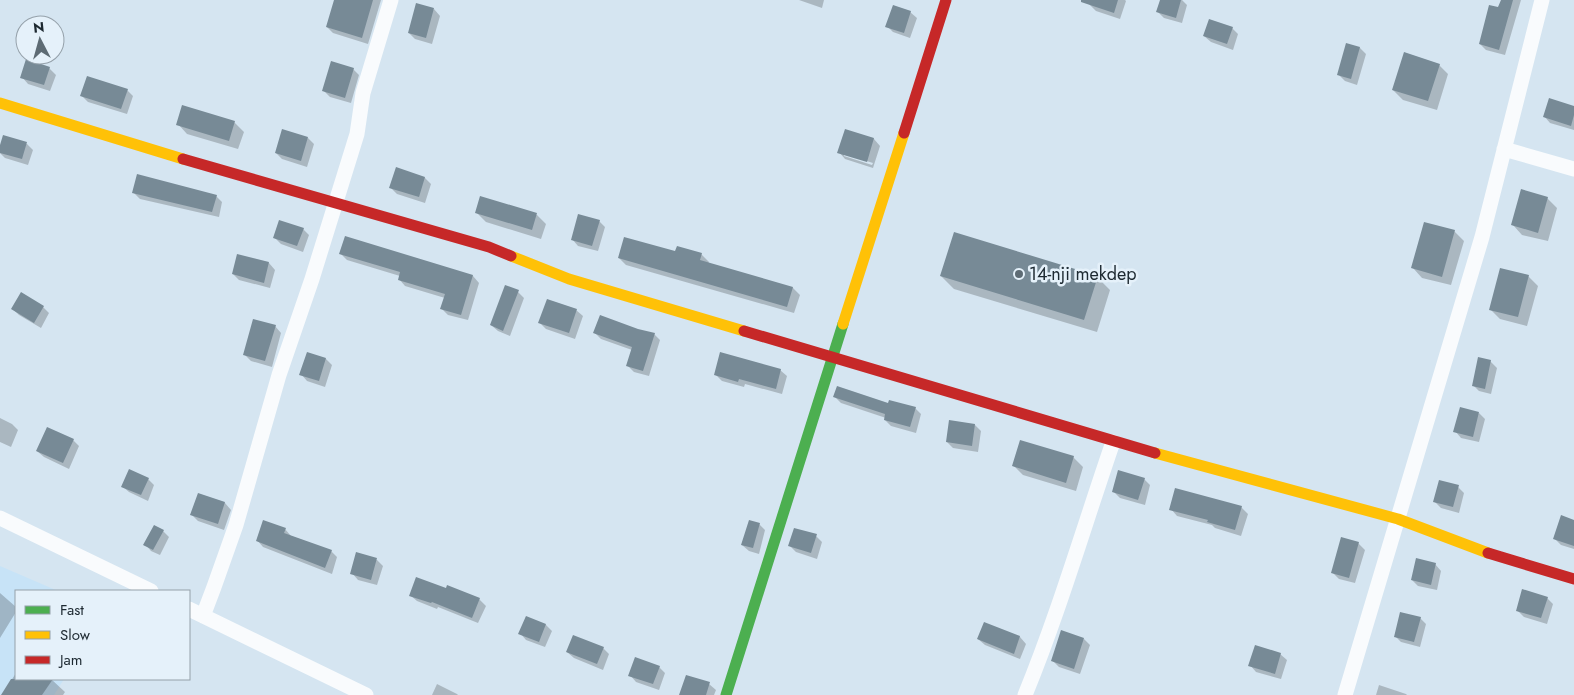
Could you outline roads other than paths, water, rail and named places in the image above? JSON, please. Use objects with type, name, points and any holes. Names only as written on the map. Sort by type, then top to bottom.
[{"type":"street","points":[[366,695],[196,612],[214,587],[236,525],[279,375],[312,279],[357,134],[363,93],[391,0]]},
{"type":"street","points":[[726,695],[946,0]]},
{"type":"street","points":[[1345,695],[1482,237],[1542,0]]},
{"type":"street","points":[[0,103],[148,149],[489,247],[569,279],[1113,442],[1398,519],[1505,559],[1574,579]]},
{"type":"street","points":[[1504,149],[1574,169]]},
{"type":"street","points":[[1025,695],[1064,592],[1113,442]]},
{"type":"street","points":[[0,518],[149,590]]},
{"type":"place","name":"14-nji mekdep","points":[[1019,274]]}]
